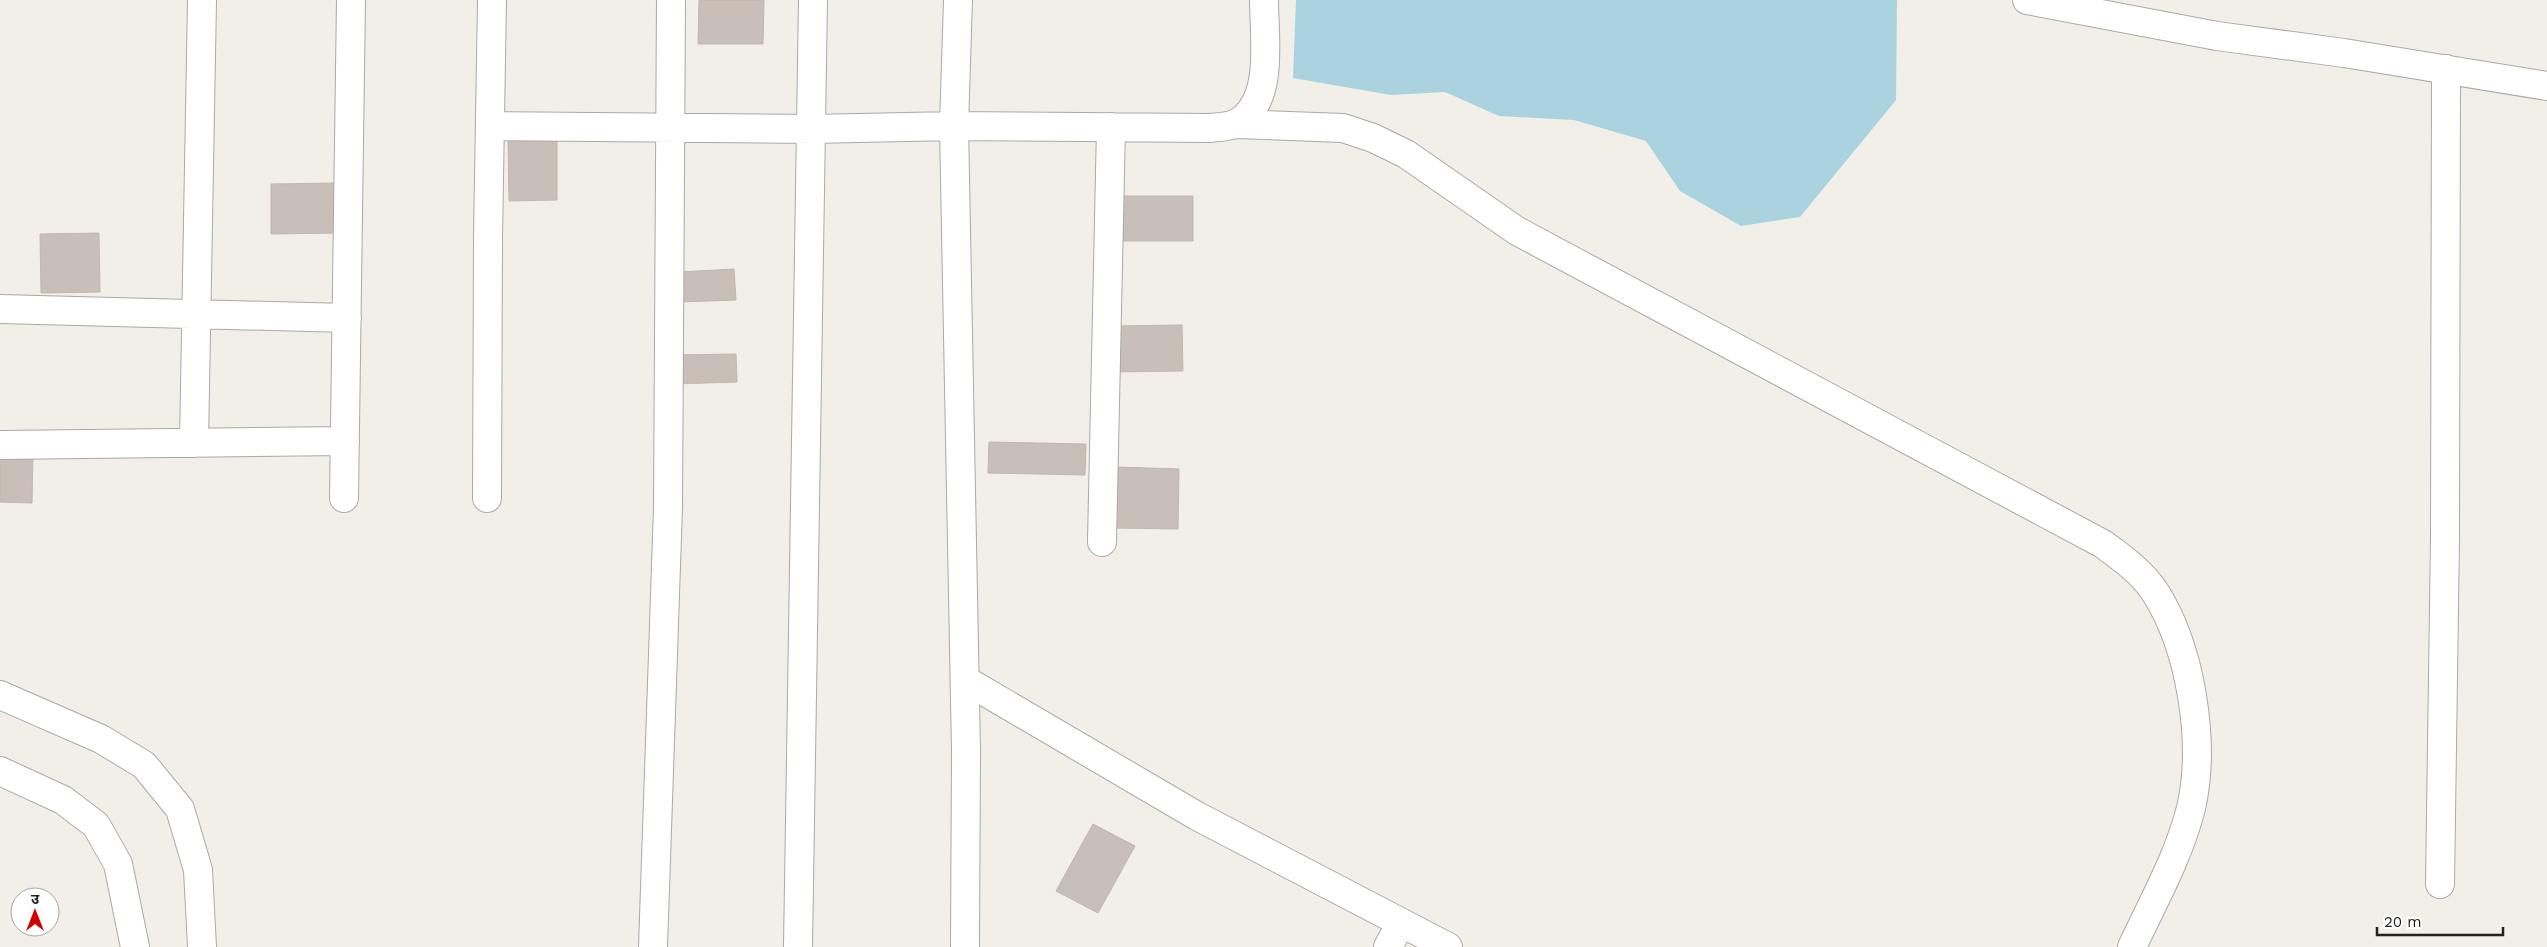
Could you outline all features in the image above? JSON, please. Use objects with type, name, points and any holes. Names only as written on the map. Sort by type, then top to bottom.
[{"type":"street","points":[[194,443],[202,0]]},
{"type":"street","points":[[344,498],[351,0]]},
{"type":"street","points":[[487,498],[488,238],[492,0]]},
{"type":"street","points":[[653,947],[668,507],[671,0]]},
{"type":"street","points":[[798,947],[813,0]]},
{"type":"street","points":[[958,0],[954,126],[965,680],[965,947]]},
{"type":"street","points":[[1236,124],[1256,106],[1264,86],[1264,0]]},
{"type":"street","points":[[2027,0],[2217,36],[2446,69],[2547,86]]},
{"type":"street","points":[[2440,884],[2445,528],[2446,69]]},
{"type":"street","points":[[491,126],[811,129],[954,126],[1210,128],[1236,124],[1343,128],[1373,138],[1406,154],[1517,231],[2103,544],[2136,569],[2155,592],[2179,643],[2193,693],[2195,766],[2191,807],[2177,850],[2132,947]]},
{"type":"street","points":[[1102,542],[1111,127]]},
{"type":"street","points":[[0,309],[347,318]]},
{"type":"street","points":[[0,445],[345,441]]},
{"type":"street","points":[[965,680],[1190,812],[1448,947]]},
{"type":"street","points":[[0,695],[100,739],[144,765],[180,809],[198,870],[202,947]]},
{"type":"street","points":[[0,771],[63,800],[96,825],[118,864],[136,947]]},
{"type":"street","points":[[1388,947],[1401,922]]},
{"type":"water","points":[[1296,0],[1897,0],[1896,100],[1800,217],[1741,226],[1680,191],[1646,141],[1574,120],[1499,116],[1445,92],[1391,95],[1293,78]]},
{"type":"building","points":[[699,0],[764,0],[763,44],[698,44]]},
{"type":"building","points":[[508,138],[557,138],[557,200],[509,201]]},
{"type":"building","points":[[338,183],[338,233],[271,234],[271,184]]},
{"type":"building","points":[[1118,196],[1193,196],[1193,241],[1118,241]]},
{"type":"building","points":[[99,233],[100,292],[41,293],[40,234]]},
{"type":"building","points":[[734,269],[736,300],[679,302],[678,272]]},
{"type":"building","points":[[1182,325],[1183,371],[1113,372],[1112,326]]},
{"type":"building","points":[[736,354],[737,382],[673,384],[672,355]]},
{"type":"building","points":[[989,442],[1086,444],[1085,475],[988,473]]},
{"type":"building","points":[[0,447],[33,448],[32,503],[0,502]]},
{"type":"building","points":[[1116,467],[1179,469],[1178,529],[1115,528]]},
{"type":"building","points":[[1093,824],[1135,846],[1098,913],[1056,891]]}]
